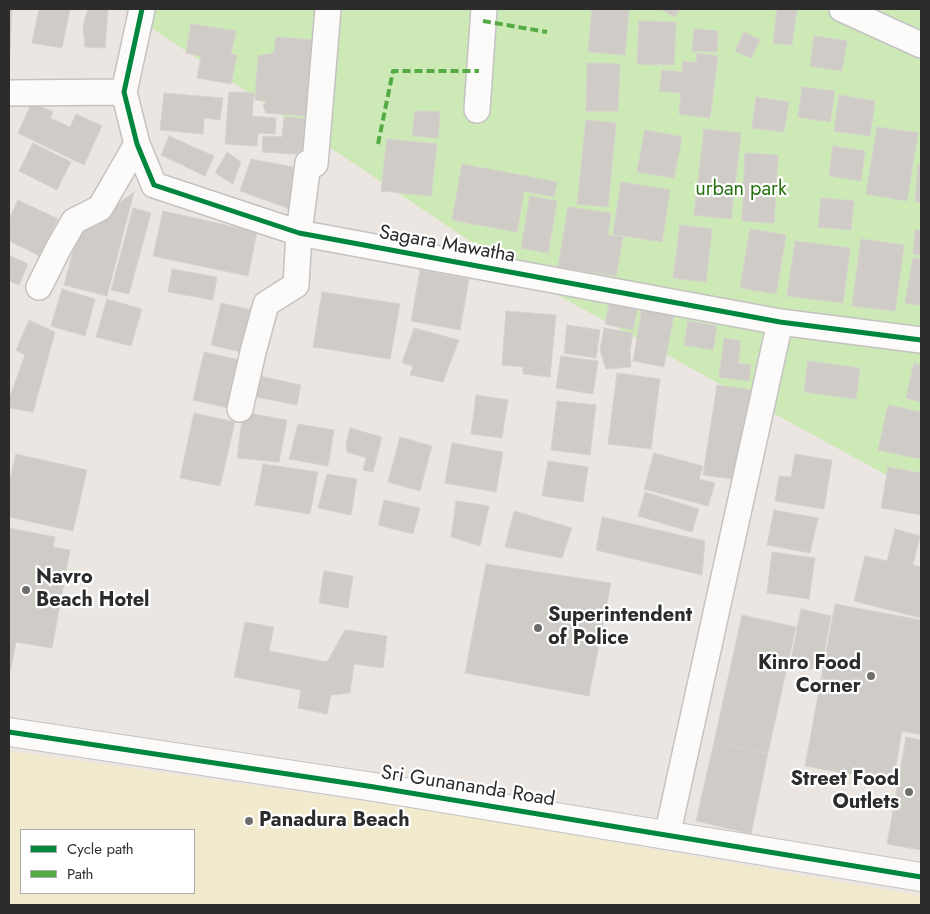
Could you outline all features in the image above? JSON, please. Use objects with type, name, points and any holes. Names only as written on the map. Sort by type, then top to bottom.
[{"type":"street","name":"Sagara Mawatha","points":[[142,9],[124,92],[137,144],[154,185],[299,233],[780,322],[921,340]]},
{"type":"street","points":[[240,409],[266,304],[296,285],[299,233],[308,163],[315,164],[328,9]]},
{"type":"street","points":[[477,110],[484,9]]},
{"type":"street","points":[[842,9],[921,45]]},
{"type":"street","points":[[9,93],[124,92]]},
{"type":"street","points":[[38,286],[74,221],[100,208],[137,144]]},
{"type":"street","points":[[667,836],[780,322]]},
{"type":"street","name":"Sri Gunananda Road","points":[[9,732],[374,787],[921,877]]},
{"type":"green space","name":"urban park","points":[[123,9],[921,9],[921,494],[519,274]]},
{"type":"sand","name":"Panadura Beach","points":[[9,751],[435,811],[921,896],[921,905],[9,905]]},
{"type":"building","points":[[9,9],[12,9],[10,52],[9,52]]},
{"type":"building","points":[[39,9],[70,9],[62,48],[32,43]]},
{"type":"building","points":[[88,9],[108,9],[105,48],[85,47],[83,26]]},
{"type":"building","points":[[592,9],[629,9],[625,55],[588,52]]},
{"type":"building","points":[[660,9],[680,9],[675,17]]},
{"type":"building","points":[[777,9],[797,9],[792,45],[773,43]]},
{"type":"building","points":[[639,21],[676,22],[674,65],[637,64]]},
{"type":"building","points":[[191,24],[236,31],[231,54],[237,55],[231,84],[197,78],[201,56],[186,53]]},
{"type":"building","points":[[694,29],[718,31],[717,52],[692,51]]},
{"type":"building","points":[[744,32],[760,40],[751,58],[735,51]]},
{"type":"building","points":[[814,36],[847,41],[842,71],[810,66]]},
{"type":"building","points":[[276,37],[313,40],[307,116],[266,113],[263,106],[267,101],[255,100],[258,56],[274,53]]},
{"type":"building","points":[[697,53],[718,56],[710,118],[679,114],[681,93],[659,91],[662,70],[682,72],[683,61],[696,63]]},
{"type":"building","points":[[587,63],[620,64],[618,111],[586,111]]},
{"type":"building","points":[[802,87],[835,91],[830,122],[798,117]]},
{"type":"building","points":[[229,92],[254,93],[252,116],[276,118],[275,134],[258,133],[257,146],[225,144]]},
{"type":"building","points":[[164,93],[223,98],[220,120],[204,118],[203,134],[160,130]]},
{"type":"building","points":[[839,95],[875,101],[870,136],[834,131]]},
{"type":"building","points":[[756,97],[789,102],[784,132],[752,128]]},
{"type":"building","points":[[32,102],[53,112],[50,118],[70,127],[76,114],[102,126],[84,165],[18,133]]},
{"type":"building","points":[[415,111],[440,112],[438,138],[412,136]]},
{"type":"building","points":[[284,117],[311,119],[308,155],[262,152],[263,136],[282,137]]},
{"type":"building","points":[[586,120],[616,123],[608,207],[577,204]]},
{"type":"building","points":[[877,127],[918,133],[907,201],[866,194]]},
{"type":"building","points":[[704,129],[741,133],[731,219],[694,215]]},
{"type":"building","points":[[645,130],[682,137],[674,178],[637,172]]},
{"type":"building","points":[[169,136],[214,156],[205,176],[161,155]]},
{"type":"building","points":[[387,139],[437,144],[431,196],[381,191]]},
{"type":"building","points":[[33,143],[71,162],[57,190],[19,171]]},
{"type":"building","points":[[833,146],[865,151],[861,181],[829,176]]},
{"type":"building","points":[[227,152],[241,162],[233,184],[215,173]]},
{"type":"building","points":[[745,153],[778,155],[774,223],[742,221]]},
{"type":"building","points":[[251,159],[298,168],[298,212],[240,191]]},
{"type":"building","points":[[462,164],[557,182],[554,197],[524,191],[517,232],[452,220]]},
{"type":"building","points":[[918,165],[921,165],[921,202],[915,202]]},
{"type":"building","points":[[621,182],[670,190],[662,242],[613,234]]},
{"type":"building","points":[[134,192],[107,296],[64,285],[78,233]]},
{"type":"building","points":[[530,196],[557,201],[548,253],[521,248]]},
{"type":"building","points":[[821,198],[854,201],[851,230],[818,227]]},
{"type":"building","points":[[18,200],[58,219],[40,256],[9,241],[9,219]]},
{"type":"building","points":[[568,207],[611,213],[608,235],[623,237],[616,276],[558,267]]},
{"type":"building","points":[[133,208],[151,213],[129,294],[111,290]]},
{"type":"building","points":[[163,211],[257,232],[248,276],[153,256]]},
{"type":"building","points":[[680,225],[712,229],[706,282],[673,278]]},
{"type":"building","points":[[750,229],[786,235],[776,294],[740,288]]},
{"type":"building","points":[[915,230],[921,231],[921,255],[913,254]]},
{"type":"building","points":[[861,239],[904,245],[895,311],[852,306]]},
{"type":"building","points":[[795,241],[850,248],[843,303],[787,296]]},
{"type":"building","points":[[9,255],[28,264],[19,285],[9,281]]},
{"type":"building","points":[[913,258],[921,259],[921,305],[905,303]]},
{"type":"building","points":[[172,269],[217,277],[213,300],[168,292]]},
{"type":"building","points":[[420,270],[469,279],[460,330],[411,321]]},
{"type":"building","points":[[62,289],[95,299],[85,336],[51,326]]},
{"type":"building","points":[[322,292],[400,304],[390,359],[313,347]]},
{"type":"building","points":[[107,299],[142,309],[131,346],[96,337]]},
{"type":"building","points":[[610,300],[638,307],[633,330],[605,324]]},
{"type":"building","points":[[221,303],[256,311],[246,353],[211,345]]},
{"type":"building","points":[[642,309],[674,314],[664,367],[633,361]]},
{"type":"building","points":[[506,311],[556,315],[550,377],[523,374],[523,367],[502,365]]},
{"type":"building","points":[[29,320],[55,332],[33,412],[9,408],[9,399],[25,355],[16,350]]},
{"type":"building","points":[[688,321],[717,326],[713,350],[684,345]]},
{"type":"building","points":[[567,325],[600,330],[596,358],[564,353]]},
{"type":"building","points":[[414,328],[459,340],[443,382],[410,375],[413,366],[402,363]]},
{"type":"building","points":[[604,328],[633,333],[630,351],[631,367],[606,369],[600,350]]},
{"type":"building","points":[[724,338],[741,341],[738,363],[751,365],[749,381],[719,377]]},
{"type":"building","points":[[204,352],[244,361],[233,409],[193,400]]},
{"type":"building","points":[[561,356],[598,361],[593,394],[556,388]]},
{"type":"building","points":[[808,361],[860,368],[856,399],[804,392]]},
{"type":"building","points":[[914,363],[921,365],[921,402],[906,398]]},
{"type":"building","points":[[617,373],[660,379],[651,449],[608,444]]},
{"type":"building","points":[[255,375],[301,385],[297,405],[251,396]]},
{"type":"building","points":[[717,385],[752,390],[738,480],[703,475]]},
{"type":"building","points":[[476,395],[508,400],[502,438],[471,434]]},
{"type":"building","points":[[557,401],[596,405],[590,455],[551,450]]},
{"type":"building","points":[[888,405],[921,412],[921,459],[878,450]]},
{"type":"building","points":[[243,412],[287,420],[279,462],[237,458]]},
{"type":"building","points":[[194,413],[235,422],[220,486],[180,478]]},
{"type":"building","points":[[298,424],[334,430],[328,466],[289,459]]},
{"type":"building","points":[[350,428],[382,437],[373,472],[363,470],[366,458],[347,452],[346,443]]},
{"type":"building","points":[[400,437],[432,446],[420,491],[388,482]]},
{"type":"building","points":[[452,443],[503,452],[496,492],[445,483]]},
{"type":"building","points":[[654,453],[703,466],[699,479],[715,483],[708,506],[644,489]]},
{"type":"building","points":[[16,454],[87,470],[73,531],[9,517],[9,483]]},
{"type":"building","points":[[795,454],[832,460],[824,509],[775,501],[779,476],[791,477]]},
{"type":"building","points":[[548,461],[588,467],[583,502],[542,496]]},
{"type":"building","points":[[263,464],[318,472],[310,514],[255,505]]},
{"type":"building","points":[[888,467],[921,473],[921,515],[881,508]]},
{"type":"building","points":[[327,474],[357,479],[351,515],[318,508]]},
{"type":"building","points":[[645,492],[699,509],[692,532],[638,516]]},
{"type":"building","points":[[384,500],[420,508],[413,534],[378,525]]},
{"type":"building","points":[[456,501],[489,506],[480,546],[451,537]]},
{"type":"building","points":[[774,510],[818,518],[810,553],[767,545]]},
{"type":"building","points":[[514,511],[572,528],[562,558],[505,547]]},
{"type":"building","points":[[602,517],[705,541],[702,575],[596,550]]},
{"type":"building","points":[[9,528],[55,537],[53,547],[70,550],[52,648],[16,642],[11,670],[9,669]]},
{"type":"building","points":[[895,529],[920,536],[913,565],[921,567],[921,618],[854,601],[865,556],[887,561]]},
{"type":"building","points":[[772,552],[815,558],[809,599],[767,593]]},
{"type":"building","name":"Superintendent of Police","points":[[486,564],[611,583],[589,696],[465,673]]},
{"type":"building","points":[[324,571],[353,576],[348,608],[319,603]]},
{"type":"building","name":"Kinro Food Corner","points":[[835,604],[921,620],[921,735],[902,731],[893,782],[805,766]]},
{"type":"building","points":[[801,609],[831,616],[823,660],[814,668],[801,671],[791,659]]},
{"type":"building","points":[[742,615],[796,627],[768,753],[714,742]]},
{"type":"building","points":[[245,622],[274,627],[269,651],[327,662],[345,630],[387,636],[383,668],[354,664],[350,693],[331,695],[327,714],[298,708],[301,690],[234,677]]},
{"type":"building","name":"Street Food Outlets","points":[[906,737],[921,740],[921,850],[887,844]]},
{"type":"building","points":[[714,742],[768,753],[751,834],[696,821]]},
{"type":"marked path","points":[[483,21],[547,32]]},
{"type":"marked path","points":[[378,144],[393,71],[479,71]]},
{"type":"cycle path","points":[[142,9],[124,92],[137,144],[154,185],[299,233],[780,322],[921,340]]},
{"type":"cycle path","points":[[9,732],[374,787],[921,877]]},
{"type":"place","name":"Navro Beach Hotel","points":[[26,590]]},
{"type":"place","name":"Superintendent of Police","points":[[538,628]]},
{"type":"place","name":"Kinro Food Corner","points":[[871,676]]},
{"type":"place","name":"Street Food Outlets","points":[[909,792]]},
{"type":"place","name":"Panadura Beach","points":[[249,821]]}]
